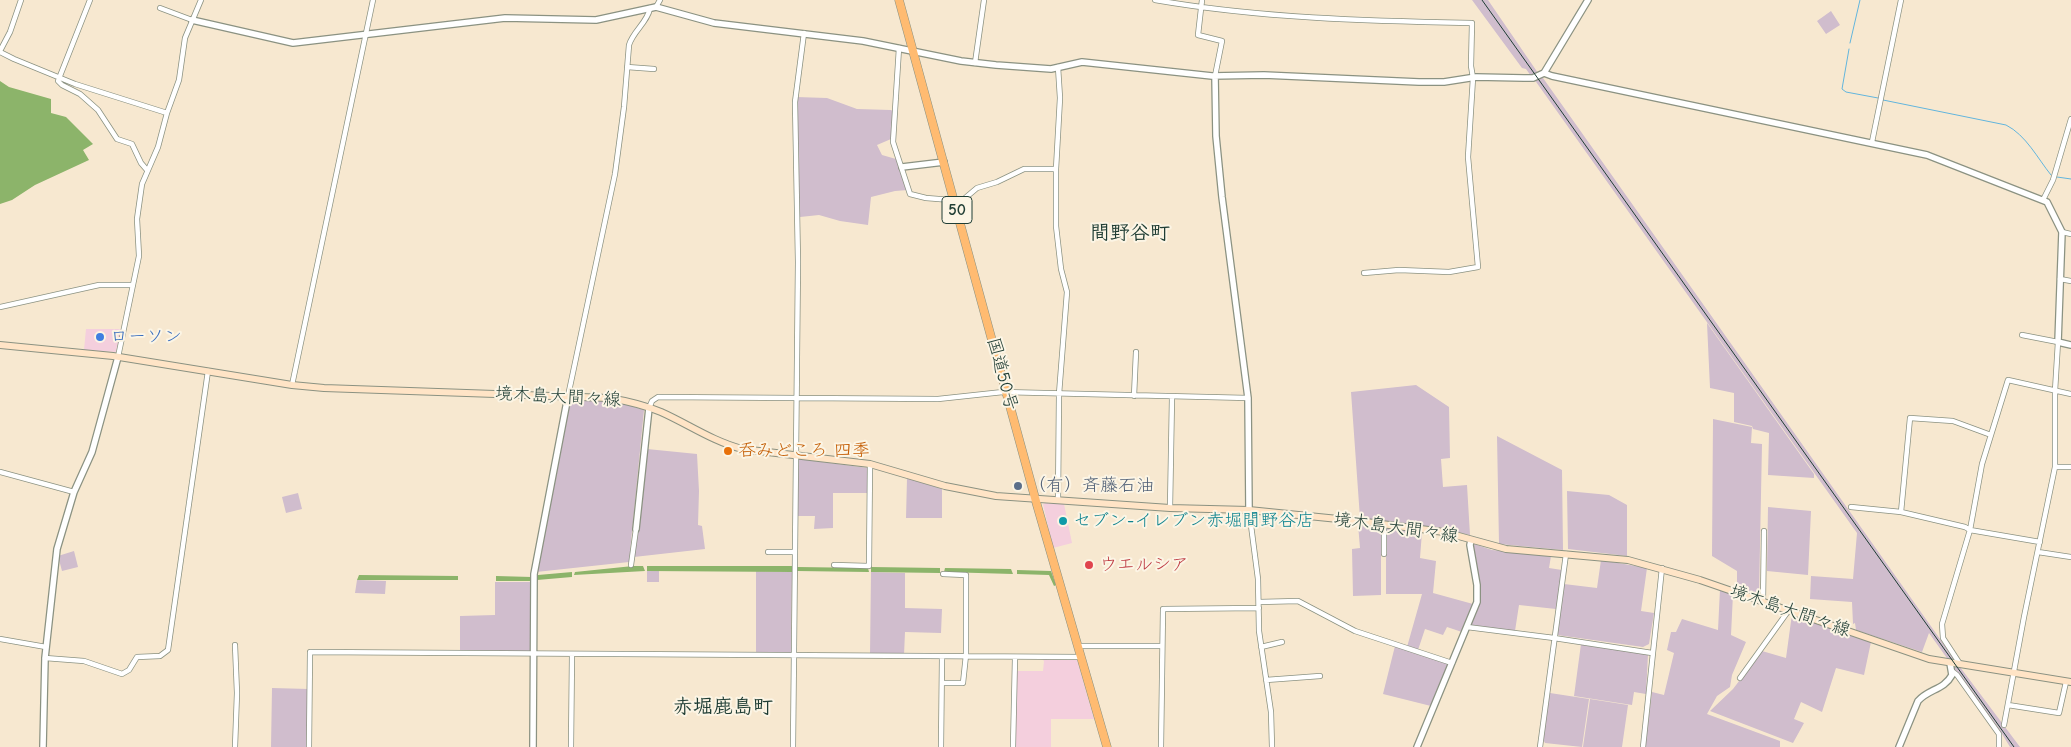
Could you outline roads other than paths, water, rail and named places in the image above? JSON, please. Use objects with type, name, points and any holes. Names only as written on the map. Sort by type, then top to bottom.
[{"type":"highway","name":"国道50号","points":[[899,0],[1036,499],[1107,747]]},
{"type":"main road","name":"境木島大間々線","points":[[0,345],[118,356],[292,385],[374,391],[609,398],[635,402],[722,443],[750,450],[870,464],[932,483],[976,493],[1170,508],[1248,510],[1444,532],[1506,549],[1628,560],[1662,568],[1929,659],[2068,682]]},
{"type":"street","points":[[21,0],[10,32],[0,51],[14,59],[58,77],[167,114]]},
{"type":"street","points":[[90,0],[58,81],[60,84],[76,92],[98,110],[117,139],[132,144],[141,163],[147,170]]},
{"type":"street","points":[[43,747],[46,647],[57,550],[74,492],[92,452],[118,356],[140,254],[137,225],[139,200],[147,170],[158,146],[179,80],[182,49],[201,0]]},
{"type":"street","points":[[292,385],[373,0]]},
{"type":"street","points":[[533,747],[535,569],[568,396],[615,174],[630,42],[648,14],[660,0]]},
{"type":"street","points":[[975,64],[984,0]]},
{"type":"street","points":[[1155,0],[1201,7],[1358,20],[1472,23],[1470,66],[1473,78],[1468,157],[1478,267],[1476,269],[1449,272],[1399,270],[1364,273]]},
{"type":"street","points":[[1202,0],[1198,35],[1222,41],[1215,76],[1216,136],[1248,398],[1248,510],[1259,602],[1261,646],[1271,712],[1272,747]]},
{"type":"street","points":[[160,8],[192,20],[293,43],[505,18],[596,20],[653,8],[714,23],[863,41],[975,64],[1048,69],[1073,63],[1098,63],[1215,76],[1255,75],[1444,82],[1473,78],[1533,78],[1544,73],[1588,0]]},
{"type":"street","points":[[1872,142],[1901,0]]},
{"type":"street","points":[[793,747],[798,262],[794,102],[804,33]]},
{"type":"street","points":[[899,48],[892,138],[894,150],[902,167],[910,194],[922,198],[954,200],[967,198],[977,188],[996,182],[1025,168],[1056,169]]},
{"type":"street","points":[[627,67],[654,69]]},
{"type":"street","points":[[1058,67],[1060,98],[1056,169],[1056,226],[1061,269],[1067,289],[1059,394],[1058,500]]},
{"type":"street","points":[[1544,73],[1927,154],[2048,202],[2062,232],[2055,467],[2025,609],[2004,725]]},
{"type":"street","points":[[2043,200],[2053,180],[2070,128],[2071,119]]},
{"type":"street","points":[[902,167],[944,162]]},
{"type":"street","points":[[2062,232],[2071,234]]},
{"type":"street","points":[[2060,279],[2071,281]]},
{"type":"street","points":[[0,307],[99,285],[133,284]]},
{"type":"street","points":[[2022,335],[2071,344]]},
{"type":"street","points":[[1134,396],[1136,352]]},
{"type":"street","points":[[46,658],[84,661],[122,674],[128,670],[137,657],[160,656],[168,650],[208,371]]},
{"type":"street","points":[[1960,665],[1943,638],[1942,624],[1970,530],[1982,464],[2008,380],[2071,394]]},
{"type":"street","points":[[631,564],[649,408],[652,401],[658,397],[947,399],[1007,392],[1248,398]]},
{"type":"street","points":[[1170,508],[1172,397]]},
{"type":"street","points":[[1901,512],[1910,418],[1953,421],[1991,435]]},
{"type":"street","points":[[834,565],[869,566],[870,464]]},
{"type":"street","points":[[2055,467],[2071,467]]},
{"type":"street","points":[[0,472],[74,492]]},
{"type":"street","points":[[1851,507],[1901,512],[1965,527],[1970,530],[2040,542]]},
{"type":"street","points":[[1384,524],[1384,554]]},
{"type":"street","points":[[1763,602],[1764,531]]},
{"type":"street","points":[[1417,747],[1478,598],[1470,545],[1472,540]]},
{"type":"street","points":[[768,552],[795,552]]},
{"type":"street","points":[[2038,552],[2071,557]]},
{"type":"street","points":[[1540,747],[1566,554]]},
{"type":"street","points":[[1643,747],[1662,568]]},
{"type":"street","points":[[942,683],[963,683],[966,658],[966,575],[943,574]]},
{"type":"street","points":[[1259,602],[1298,601],[1355,631],[1452,663]]},
{"type":"street","points":[[1161,747],[1164,608],[1259,608]]},
{"type":"street","points":[[1740,678],[1789,610]]},
{"type":"street","points":[[1467,627],[1652,653]]},
{"type":"street","points":[[0,639],[46,647]]},
{"type":"street","points":[[1261,646],[1282,642]]},
{"type":"street","points":[[235,645],[237,693],[236,747]]},
{"type":"street","points":[[1078,646],[1162,646]]},
{"type":"street","points":[[309,747],[310,652],[942,658],[1081,657]]},
{"type":"street","points":[[571,747],[572,654]]},
{"type":"street","points":[[941,747],[942,658]]},
{"type":"street","points":[[1013,747],[1015,658]]},
{"type":"street","points":[[1901,746],[1918,701],[1923,695],[1943,686],[1950,678],[1952,671],[1950,663]]},
{"type":"street","points":[[1952,671],[1956,673],[1999,734],[1999,747]]},
{"type":"street","points":[[1266,680],[1320,676]]},
{"type":"street","points":[[2008,705],[2059,713],[2068,682]]},
{"type":"waterway","points":[[1850,43],[1860,0]]},
{"type":"waterway","points":[[1849,49],[1842,89],[1846,92],[1878,98]]},
{"type":"waterway","points":[[1883,100],[2006,125],[2026,141],[2051,175]]},
{"type":"waterway","points":[[2057,177],[2071,179]]},
{"type":"railway","points":[[1482,0],[2014,747]]},
{"type":"place","name":"ローソン","points":[[100,337]]},
{"type":"place","name":"呑みどころ 四季","points":[[728,451]]},
{"type":"place","name":"（有）斉藤石油","points":[[1018,486]]},
{"type":"place","name":"セブン-イレブン赤堀間野谷店","points":[[1063,521]]},
{"type":"place","name":"ウエルシア","points":[[1089,565]]},
{"type":"district","name":"間野谷町","points":[[1130,233]]},
{"type":"district","name":"赤堀鹿島町","points":[[723,707]]}]
